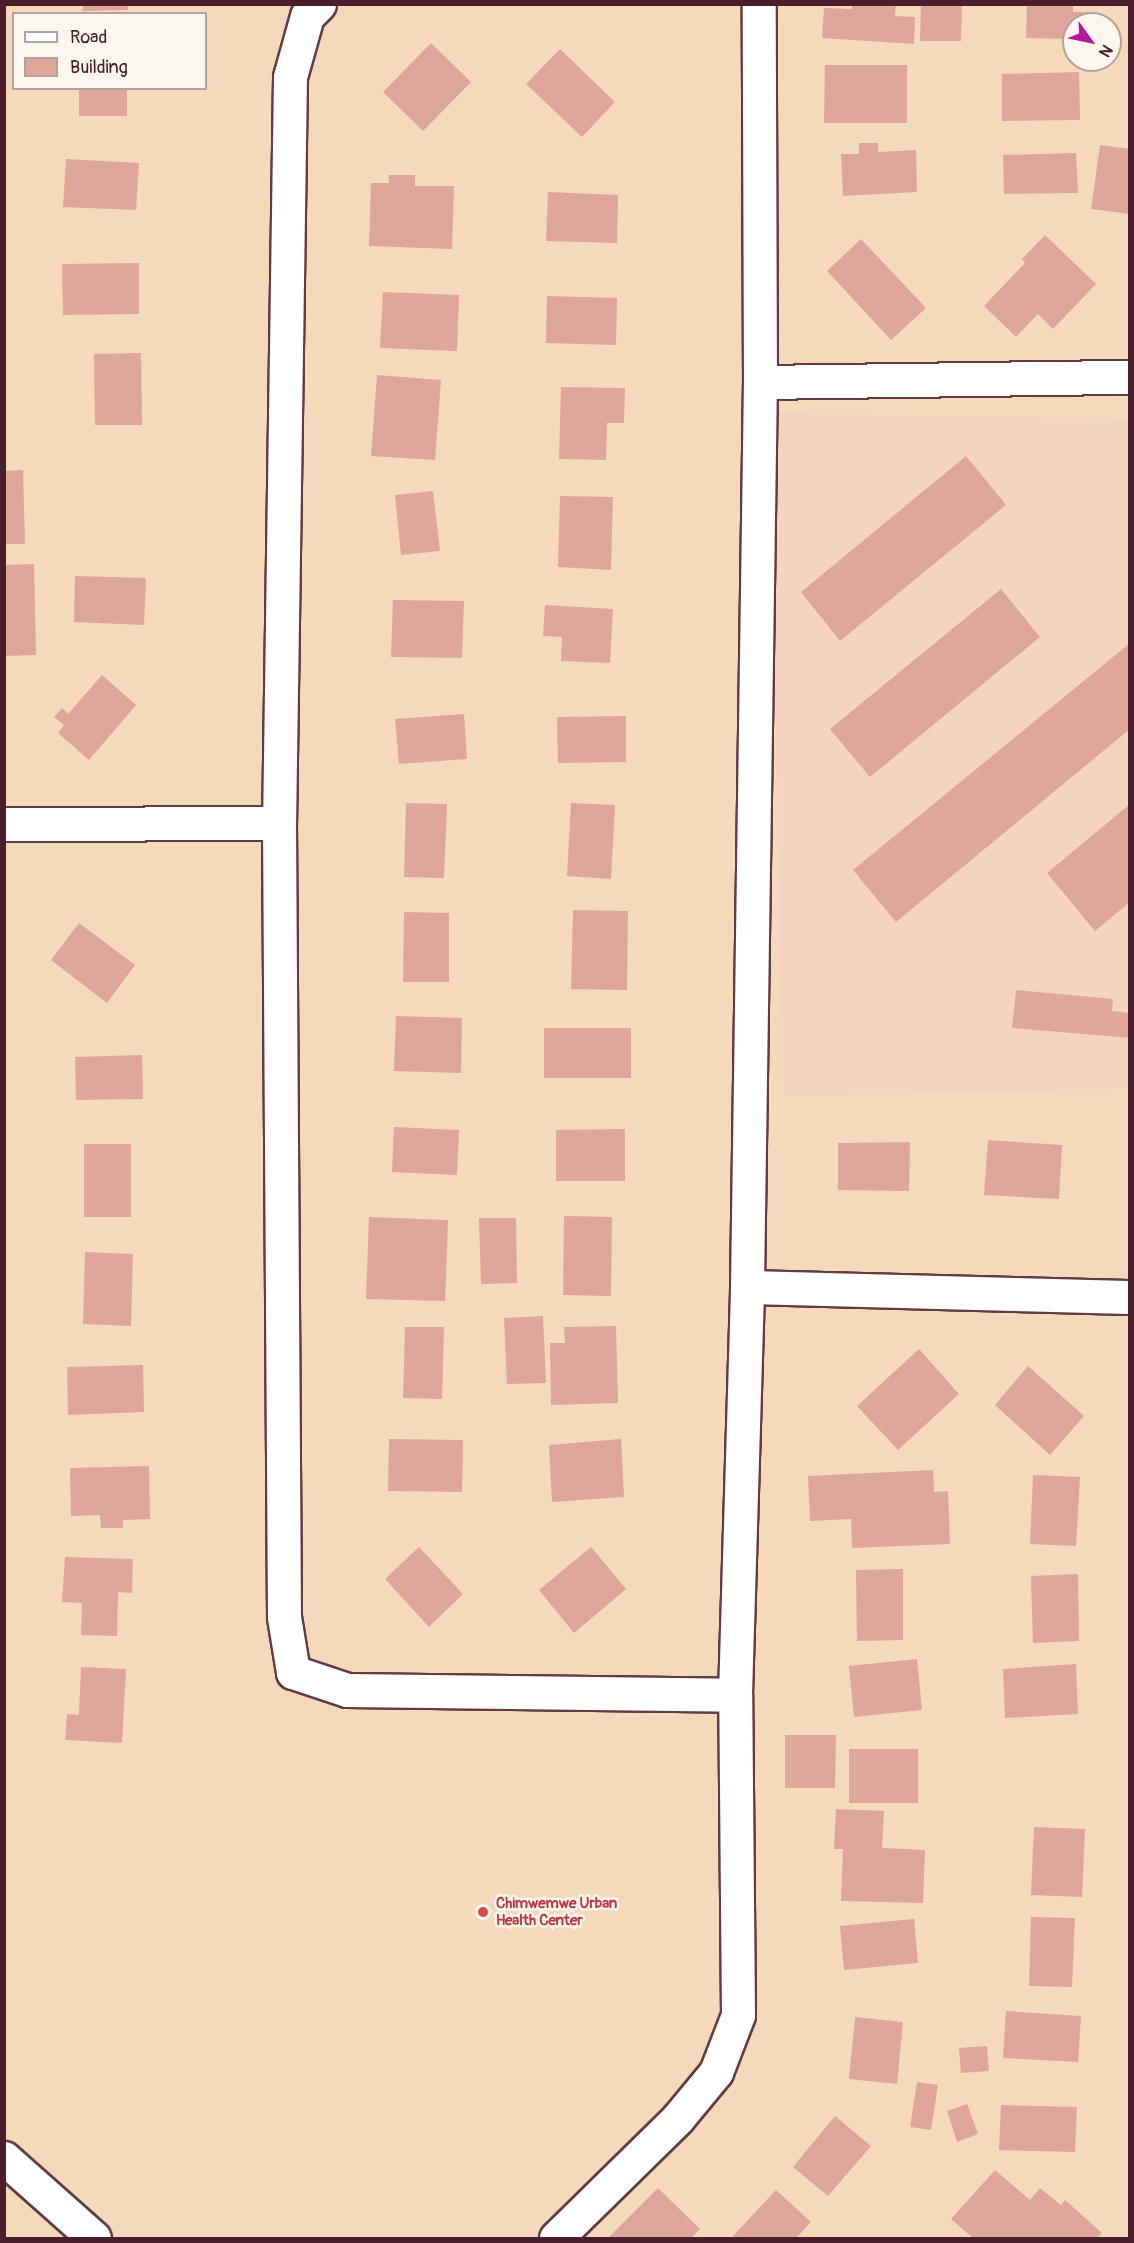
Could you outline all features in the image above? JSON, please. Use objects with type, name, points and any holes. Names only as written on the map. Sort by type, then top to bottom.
[{"type":"street","points":[[319,4],[307,16],[290,77],[279,823],[284,1617],[293,1672],[347,1690],[735,1695]]},
{"type":"street","points":[[556,2238],[678,2118],[716,2072],[738,2015],[735,1695],[747,1287],[760,382],[759,4]]},
{"type":"street","points":[[760,382],[1130,376]]},
{"type":"street","points":[[4,824],[279,823]]},
{"type":"street","points":[[747,1287],[1130,1298]]},
{"type":"street","points":[[4,2158],[94,2238]]},
{"type":"shaded area","points":[[771,413],[1129,419],[1129,1089],[783,1096]]},
{"type":"building","points":[[83,4],[128,4],[128,10],[83,11]]},
{"type":"building","points":[[852,4],[896,4],[895,16],[915,17],[914,44],[822,38],[824,8],[852,9]]},
{"type":"building","points":[[921,4],[962,4],[961,41],[920,41]]},
{"type":"building","points":[[1027,4],[1073,4],[1073,12],[1062,12],[1062,39],[1026,38]]},
{"type":"building","points":[[431,43],[471,82],[423,131],[383,92]]},
{"type":"building","points":[[560,49],[615,102],[582,137],[526,84]]},
{"type":"building","points":[[825,65],[907,65],[907,123],[824,123]]},
{"type":"building","points":[[1079,72],[1080,120],[1002,121],[1002,74]]},
{"type":"building","points":[[79,90],[127,90],[127,116],[79,116]]},
{"type":"building","points":[[859,143],[878,143],[878,152],[916,150],[917,192],[843,196],[841,154],[859,154]]},
{"type":"building","points":[[1100,145],[1130,149],[1130,214],[1091,209]]},
{"type":"building","points":[[1076,153],[1078,193],[1004,194],[1003,155]]},
{"type":"building","points":[[66,159],[139,163],[136,210],[63,207]]},
{"type":"building","points":[[389,175],[415,175],[415,186],[454,186],[452,249],[369,246],[371,183],[389,183]]},
{"type":"building","points":[[548,192],[618,195],[617,243],[546,241]]},
{"type":"building","points":[[1045,235],[1096,284],[1053,329],[1038,314],[1016,337],[984,306],[1025,263],[1022,259]]},
{"type":"building","points":[[861,239],[926,308],[891,340],[827,271]]},
{"type":"building","points":[[139,263],[139,314],[63,315],[62,264]]},
{"type":"building","points":[[383,292],[459,295],[457,351],[380,348]]},
{"type":"building","points":[[547,296],[617,298],[616,345],[546,343]]},
{"type":"building","points":[[141,353],[142,425],[95,425],[94,354]]},
{"type":"building","points":[[377,375],[441,380],[435,460],[371,456]]},
{"type":"building","points":[[561,387],[625,388],[624,423],[607,423],[606,460],[559,459]]},
{"type":"building","points":[[966,456],[1006,505],[840,641],[801,592]]},
{"type":"building","points":[[23,470],[25,544],[4,544],[4,471]]},
{"type":"building","points":[[433,491],[440,551],[401,555],[395,495]]},
{"type":"building","points":[[560,496],[613,497],[611,570],[558,567]]},
{"type":"building","points":[[34,564],[36,655],[4,656],[4,565]]},
{"type":"building","points":[[75,576],[146,578],[144,625],[74,622]]},
{"type":"building","points":[[1001,589],[1040,637],[870,777],[830,729]]},
{"type":"building","points":[[393,600],[464,601],[462,658],[391,657]]},
{"type":"building","points":[[545,605],[613,609],[610,663],[561,661],[562,637],[543,636]]},
{"type":"building","points":[[1130,643],[1130,729],[896,922],[853,870]]},
{"type":"building","points":[[102,675],[136,705],[89,760],[58,733],[64,725],[54,717],[62,708],[68,714]]},
{"type":"building","points":[[464,714],[467,759],[399,764],[395,719]]},
{"type":"building","points":[[626,716],[626,762],[558,763],[557,717]]},
{"type":"building","points":[[406,803],[447,804],[444,878],[404,877]]},
{"type":"building","points":[[571,803],[615,805],[611,879],[567,876]]},
{"type":"building","points":[[1130,804],[1130,902],[1095,931],[1047,873]]},
{"type":"building","points":[[573,910],[628,911],[627,990],[571,989]]},
{"type":"building","points":[[404,912],[449,913],[449,982],[403,982]]},
{"type":"building","points":[[79,923],[135,965],[107,1003],[51,960]]},
{"type":"building","points":[[1016,990],[1113,999],[1112,1011],[1130,1013],[1130,1038],[1012,1028]]},
{"type":"building","points":[[396,1016],[462,1018],[461,1073],[394,1071]]},
{"type":"building","points":[[544,1028],[631,1028],[631,1078],[544,1078]]},
{"type":"building","points":[[142,1055],[143,1099],[76,1100],[75,1057]]},
{"type":"building","points":[[394,1127],[459,1130],[457,1175],[392,1172]]},
{"type":"building","points":[[625,1129],[625,1181],[556,1181],[556,1130]]},
{"type":"building","points":[[988,1140],[1062,1145],[1059,1199],[984,1195]]},
{"type":"building","points":[[910,1142],[909,1191],[838,1190],[838,1143]]},
{"type":"building","points":[[84,1144],[131,1144],[131,1217],[84,1217]]},
{"type":"building","points":[[564,1216],[612,1217],[611,1296],[563,1295]]},
{"type":"building","points":[[369,1217],[448,1220],[445,1301],[366,1299]]},
{"type":"building","points":[[479,1218],[516,1218],[517,1283],[481,1284]]},
{"type":"building","points":[[85,1252],[133,1254],[131,1326],[83,1324]]},
{"type":"building","points":[[543,1316],[546,1383],[507,1384],[504,1318]]},
{"type":"building","points":[[616,1326],[618,1403],[551,1405],[550,1343],[565,1343],[564,1327]]},
{"type":"building","points":[[405,1327],[444,1327],[442,1399],[403,1398]]},
{"type":"building","points":[[919,1349],[959,1394],[898,1450],[857,1406]]},
{"type":"building","points":[[143,1365],[144,1412],[68,1415],[67,1367]]},
{"type":"building","points":[[1028,1366],[1084,1416],[1050,1455],[995,1405]]},
{"type":"building","points":[[389,1439],[463,1440],[462,1492],[388,1491]]},
{"type":"building","points":[[621,1439],[624,1497],[552,1502],[549,1445]]},
{"type":"building","points":[[149,1466],[150,1519],[123,1520],[123,1528],[101,1528],[100,1515],[71,1516],[70,1468]]},
{"type":"building","points":[[933,1470],[934,1492],[948,1491],[950,1544],[852,1548],[851,1519],[810,1521],[808,1476]]},
{"type":"building","points":[[1033,1475],[1080,1477],[1076,1546],[1030,1544]]},
{"type":"building","points":[[419,1547],[463,1594],[429,1627],[385,1579]]},
{"type":"building","points":[[591,1547],[626,1589],[574,1633],[539,1590]]},
{"type":"building","points":[[65,1557],[133,1559],[132,1593],[118,1592],[117,1636],[81,1635],[82,1603],[62,1602]]},
{"type":"building","points":[[903,1569],[903,1640],[857,1641],[856,1570]]},
{"type":"building","points":[[1078,1574],[1079,1641],[1033,1643],[1031,1576]]},
{"type":"building","points":[[917,1659],[922,1710],[854,1717],[849,1666]]},
{"type":"building","points":[[1076,1664],[1078,1714],[1005,1718],[1003,1669]]},
{"type":"building","points":[[81,1667],[126,1669],[122,1743],[65,1740],[67,1714],[79,1715]]},
{"type":"building","points":[[785,1735],[836,1735],[835,1788],[785,1788]]},
{"type":"building","points":[[849,1749],[918,1749],[918,1803],[849,1803]]},
{"type":"building","points":[[836,1809],[884,1811],[882,1848],[925,1850],[923,1903],[841,1901],[843,1849],[834,1849]]},
{"type":"building","points":[[1034,1827],[1085,1829],[1082,1897],[1031,1895]]},
{"type":"building","points":[[1031,1917],[1075,1918],[1072,1987],[1029,1986]]},
{"type":"building","points":[[914,1919],[918,1963],[844,1970],[840,1926]]},
{"type":"building","points":[[1006,2011],[1081,2016],[1078,2062],[1003,2058]]},
{"type":"building","points":[[855,2017],[903,2022],[897,2084],[849,2079]]},
{"type":"building","points":[[987,2046],[989,2071],[961,2073],[959,2048]]},
{"type":"building","points":[[917,2082],[938,2085],[931,2130],[910,2127]]},
{"type":"building","points":[[967,2104],[978,2134],[957,2142],[947,2111]]},
{"type":"building","points":[[1001,2105],[1077,2107],[1075,2152],[999,2150]]},
{"type":"building","points":[[835,2116],[871,2146],[828,2196],[793,2167]]},
{"type":"building","points":[[995,2170],[1030,2200],[1040,2188],[1061,2205],[1065,2200],[1102,2233],[1097,2238],[973,2238],[951,2219]]},
{"type":"building","points":[[658,2188],[700,2229],[691,2238],[608,2238]]},
{"type":"building","points":[[776,2190],[811,2222],[796,2238],[731,2238]]},
{"type":"place","name":"Chimwemwe Urban Health Center","points":[[483,1912]]}]
